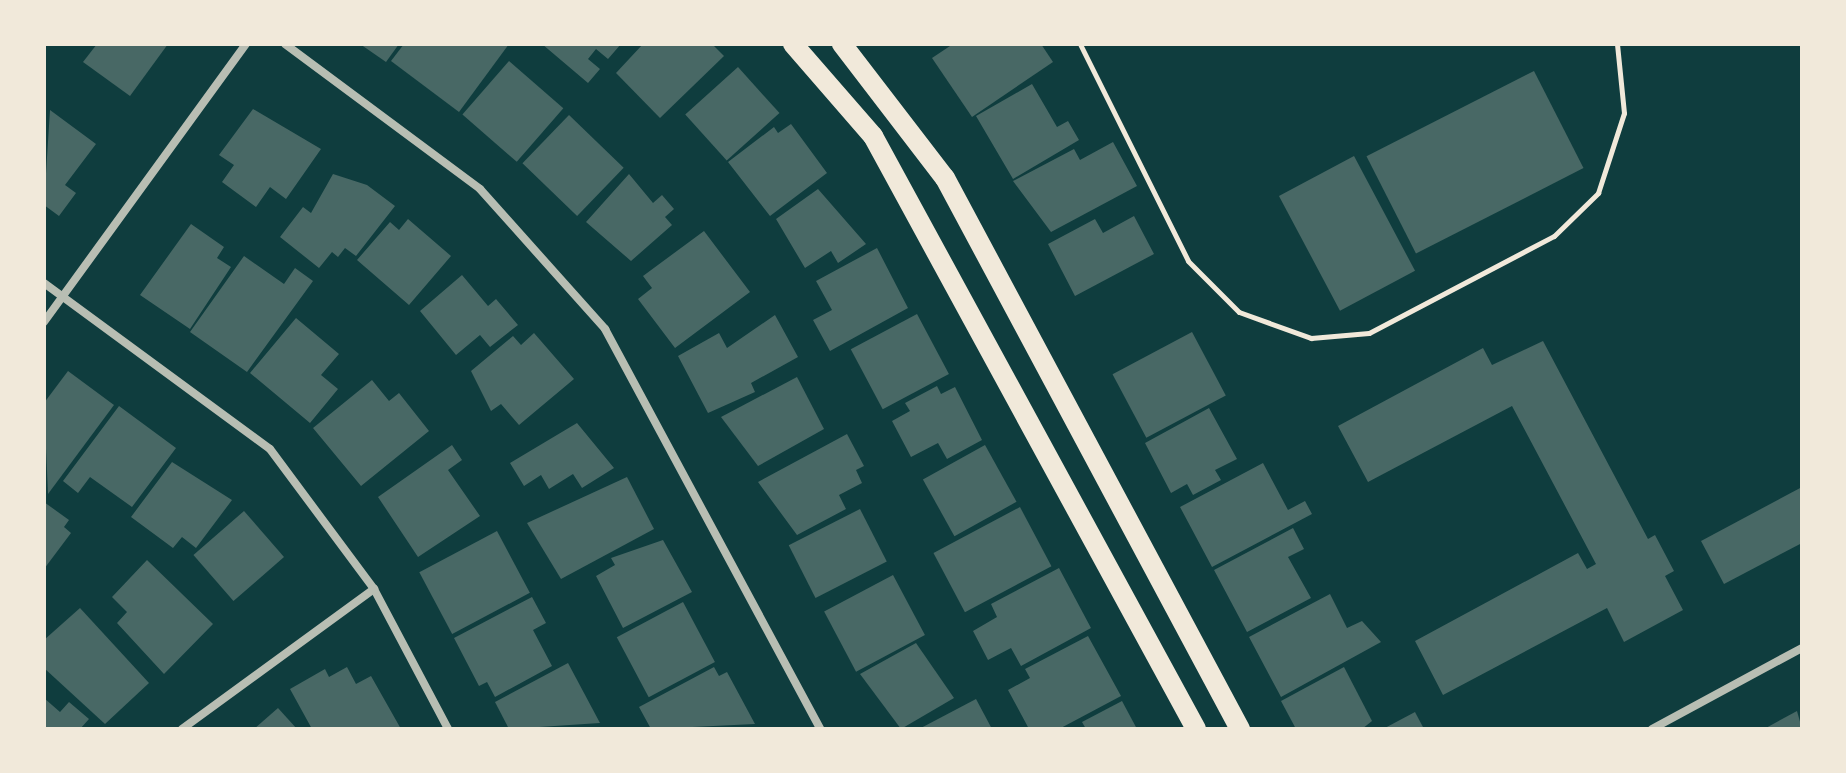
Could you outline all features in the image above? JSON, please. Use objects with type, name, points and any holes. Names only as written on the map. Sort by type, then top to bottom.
[{"type":"main road","points":[[793,44],[873,136],[1196,729]]},
{"type":"main road","points":[[842,44],[945,178],[1240,729]]},
{"type":"street","points":[[44,322],[246,44]]},
{"type":"street","points":[[285,44],[480,189],[605,329],[820,729]]},
{"type":"street","points":[[44,283],[270,449],[374,589],[448,729]]},
{"type":"street","points":[[182,729],[374,589]]},
{"type":"street","points":[[1652,729],[1802,648]]},
{"type":"path","points":[[1080,44],[1188,261],[1239,312],[1311,338],[1369,333],[1554,236],[1598,193],[1624,113],[1617,44]]},
{"type":"building","points":[[97,44],[168,44],[130,96],[83,62]]},
{"type":"building","points":[[360,44],[399,44],[386,62]]},
{"type":"building","points":[[404,44],[509,44],[459,112],[391,61]]},
{"type":"building","points":[[542,44],[621,44],[608,59],[596,49],[588,59],[600,69],[588,83]]},
{"type":"building","points":[[643,44],[712,44],[724,56],[660,118],[616,73]]},
{"type":"building","points":[[953,44],[1041,44],[1053,62],[972,117],[932,58]]},
{"type":"building","points":[[509,61],[563,108],[517,162],[462,115]]},
{"type":"building","points":[[738,67],[779,113],[727,161],[685,115]]},
{"type":"building","points":[[1534,71],[1583,168],[1416,253],[1366,156]]},
{"type":"building","points":[[1032,84],[1057,127],[1068,121],[1079,140],[1013,179],[976,116]]},
{"type":"building","points":[[253,109],[321,149],[286,199],[270,187],[256,207],[222,182],[234,165],[219,155]]},
{"type":"building","points":[[50,110],[96,144],[65,185],[76,193],[59,216],[44,205]]},
{"type":"building","points":[[569,115],[624,168],[577,216],[522,163]]},
{"type":"building","points":[[791,124],[827,173],[770,216],[728,162],[774,127],[778,133]]},
{"type":"building","points":[[1113,142],[1137,186],[1051,232],[1013,181],[1074,149],[1080,160]]},
{"type":"building","points":[[1354,156],[1415,271],[1340,311],[1279,196]]},
{"type":"building","points":[[333,174],[367,185],[395,206],[356,256],[345,248],[338,257],[332,252],[319,268],[280,237],[303,207],[311,213]]},
{"type":"building","points":[[629,174],[653,203],[662,195],[674,209],[665,217],[672,225],[631,261],[586,222]]},
{"type":"building","points":[[818,189],[866,244],[838,263],[831,251],[805,268],[776,219]]},
{"type":"building","points":[[1134,216],[1154,254],[1075,296],[1048,244],[1095,219],[1103,233]]},
{"type":"building","points":[[408,219],[451,256],[409,305],[357,260],[390,222],[399,230]]},
{"type":"building","points":[[191,224],[224,247],[217,258],[231,267],[190,329],[140,295]]},
{"type":"building","points":[[704,231],[750,292],[675,348],[638,299],[652,288],[643,276]]},
{"type":"building","points":[[877,248],[908,308],[830,351],[813,320],[832,310],[816,281]]},
{"type":"building","points":[[244,256],[284,284],[295,268],[313,281],[247,372],[190,332]]},
{"type":"building","points":[[462,275],[488,306],[496,299],[518,325],[490,347],[480,335],[456,355],[420,311]]},
{"type":"building","points":[[917,314],[949,374],[883,409],[851,349]]},
{"type":"building","points":[[775,315],[798,357],[751,383],[755,392],[708,413],[678,356],[719,333],[727,348]]},
{"type":"building","points":[[296,318],[339,354],[321,375],[338,389],[310,423],[250,373]]},
{"type":"building","points":[[1192,332],[1226,396],[1146,438],[1113,374]]},
{"type":"building","points":[[534,333],[574,379],[519,425],[501,404],[491,411],[471,371],[513,336],[521,345]]},
{"type":"building","points":[[1543,341],[1648,539],[1655,535],[1674,571],[1665,576],[1683,610],[1624,642],[1607,608],[1443,695],[1415,641],[1578,553],[1587,569],[1596,564],[1512,406],[1368,482],[1338,426],[1483,348],[1492,365]]},
{"type":"building","points":[[68,371],[114,405],[48,494],[44,403]]},
{"type":"building","points":[[797,377],[824,429],[758,466],[721,417]]},
{"type":"building","points":[[372,380],[389,401],[399,393],[429,431],[361,486],[313,428]]},
{"type":"building","points":[[937,386],[941,394],[955,387],[982,440],[947,459],[938,443],[911,457],[892,421],[910,411],[905,403]]},
{"type":"building","points":[[119,406],[176,448],[132,507],[90,477],[78,493],[63,481]]},
{"type":"building","points":[[1209,408],[1237,459],[1215,470],[1221,480],[1193,495],[1187,484],[1171,493],[1145,443]]},
{"type":"building","points":[[577,423],[614,468],[582,488],[573,474],[549,489],[541,475],[524,486],[510,463]]},
{"type":"building","points":[[847,434],[864,466],[856,470],[862,483],[839,495],[846,509],[797,535],[758,482]]},
{"type":"building","points":[[452,445],[462,460],[448,470],[480,516],[418,557],[378,497]]},
{"type":"building","points":[[985,445],[1017,502],[954,536],[923,479]]},
{"type":"building","points":[[172,462],[232,500],[196,548],[182,537],[173,548],[131,517]]},
{"type":"building","points":[[1263,463],[1288,510],[1305,501],[1312,514],[1212,567],[1180,507]]},
{"type":"building","points":[[627,477],[654,529],[561,579],[527,523]]},
{"type":"building","points":[[1802,487],[1802,543],[1724,584],[1701,541]]},
{"type":"building","points":[[44,502],[69,520],[64,527],[71,533],[44,569]]},
{"type":"building","points":[[1020,507],[1051,566],[965,612],[933,553]]},
{"type":"building","points":[[860,509],[887,562],[816,598],[789,545]]},
{"type":"building","points":[[244,511],[284,557],[233,601],[193,555]]},
{"type":"building","points":[[1293,528],[1304,549],[1288,557],[1311,598],[1247,632],[1214,570]]},
{"type":"building","points":[[497,531],[530,593],[452,634],[419,572]]},
{"type":"building","points":[[663,540],[692,592],[623,628],[596,576],[615,565],[611,558]]},
{"type":"building","points":[[147,560],[213,624],[164,674],[117,623],[127,612],[112,597]]},
{"type":"building","points":[[1059,568],[1091,628],[1021,666],[1011,648],[988,660],[973,631],[997,617],[991,604]]},
{"type":"building","points":[[893,575],[925,635],[856,672],[824,612]]},
{"type":"building","points":[[1330,594],[1347,628],[1362,621],[1381,642],[1281,697],[1249,637]]},
{"type":"building","points":[[532,597],[546,623],[533,630],[552,666],[495,697],[487,682],[479,686],[454,638]]},
{"type":"building","points":[[683,602],[715,662],[649,697],[617,637]]},
{"type":"building","points":[[80,608],[149,683],[105,724],[44,668],[44,640]]},
{"type":"building","points":[[1088,636],[1121,696],[1059,729],[1029,729],[1008,690],[1030,678],[1025,669]]},
{"type":"building","points":[[916,643],[954,698],[901,729],[860,674]]},
{"type":"building","points":[[568,663],[600,723],[509,729],[495,702]]},
{"type":"building","points":[[347,667],[356,684],[371,676],[401,729],[312,729],[290,689],[325,669],[329,677]]},
{"type":"building","points":[[714,667],[719,676],[727,672],[755,724],[651,729],[639,707]]},
{"type":"building","points":[[1344,667],[1372,721],[1362,729],[1296,729],[1281,701]]},
{"type":"building","points":[[44,698],[60,712],[69,702],[89,719],[80,729],[44,729]]},
{"type":"building","points":[[976,699],[992,729],[919,729]]},
{"type":"building","points":[[1122,701],[1137,729],[1086,729],[1082,722]]},
{"type":"building","points":[[278,708],[297,729],[254,729]]},
{"type":"building","points":[[1797,711],[1802,729],[1764,729]]},
{"type":"building","points":[[1415,712],[1424,729],[1383,729]]}]
